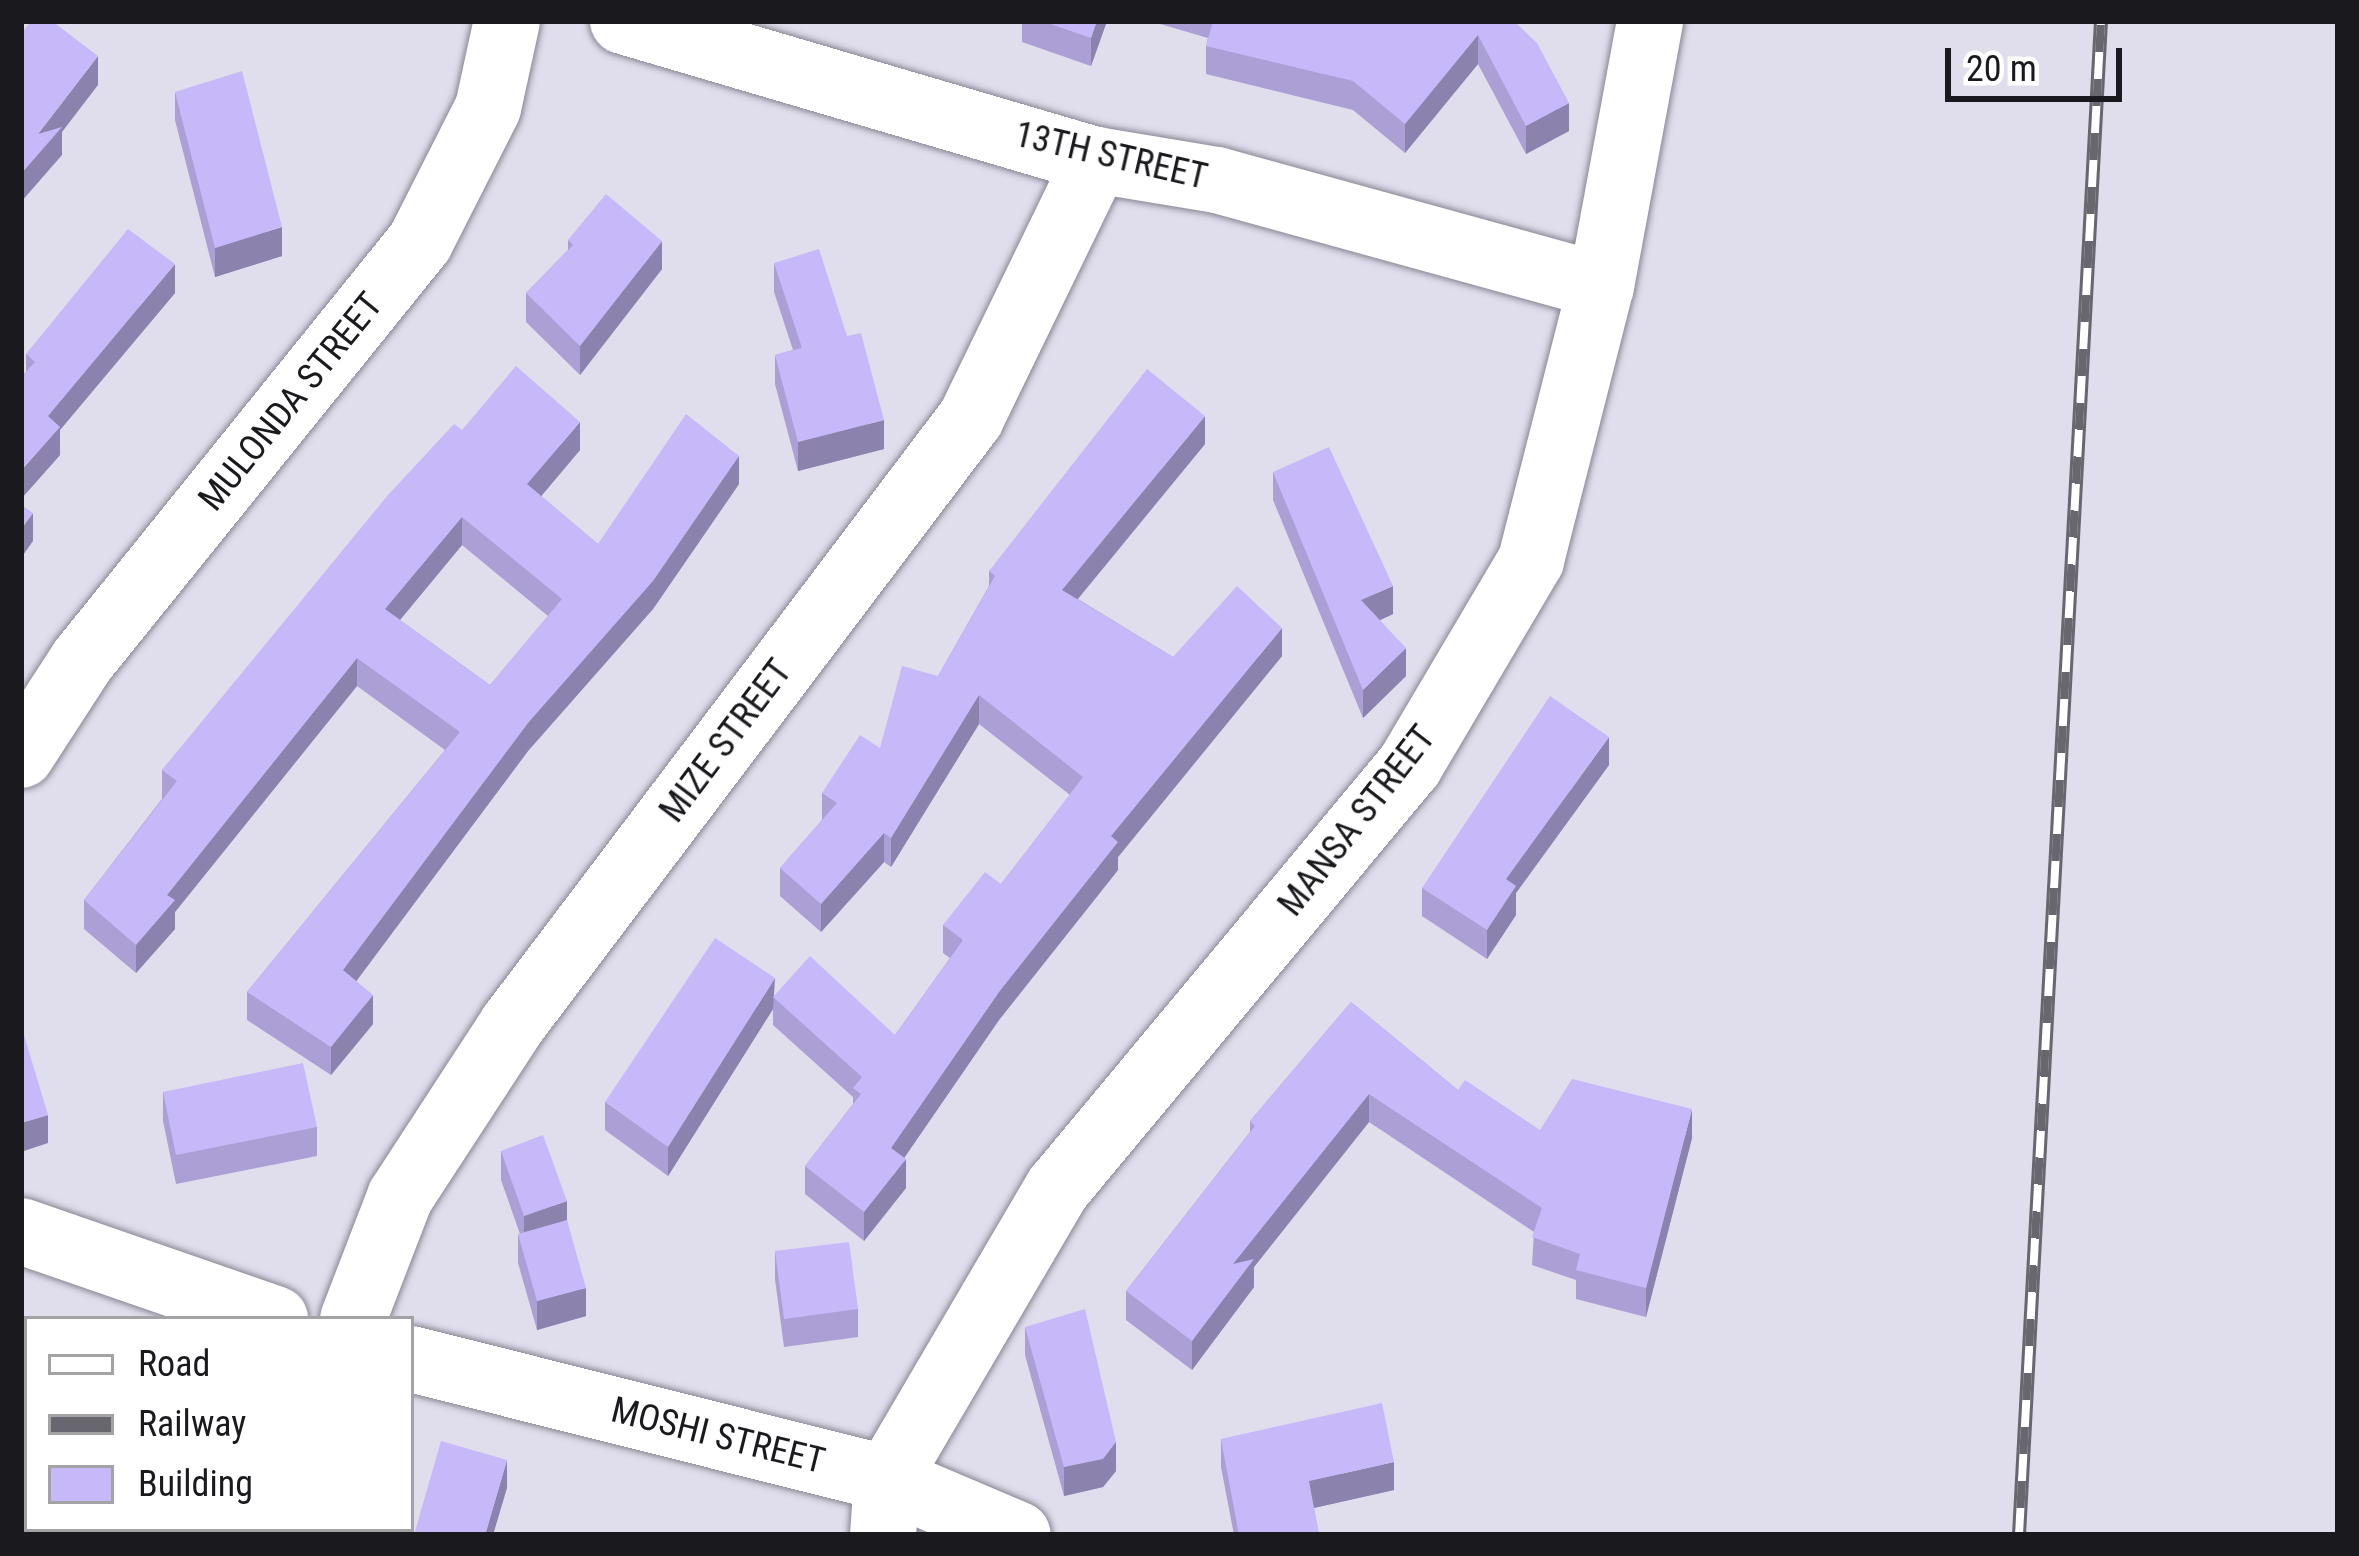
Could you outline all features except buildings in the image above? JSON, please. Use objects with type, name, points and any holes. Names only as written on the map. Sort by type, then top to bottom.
[{"type":"street","name":"MULONDA STREET","points":[[21,755],[82,661],[420,242],[488,108],[506,21]]},
{"type":"street","name":"13TH STREET","points":[[623,21],[1096,160],[1217,180],[1601,286]]},
{"type":"street","name":"MANSA STREET","points":[[885,1507],[1058,1188],[1422,744],[1532,560],[1601,286],[1650,21]]},
{"type":"street","name":"MIZE STREET","points":[[353,1316],[400,1197],[512,1025],[971,418],[1096,160]]},
{"type":"street","points":[[21,1231],[266,1316]]},
{"type":"street","name":"MOSHI STREET","points":[[414,1360],[885,1507],[1018,1535]]},
{"type":"railway","points":[[2019,1535],[2101,21]]}]
